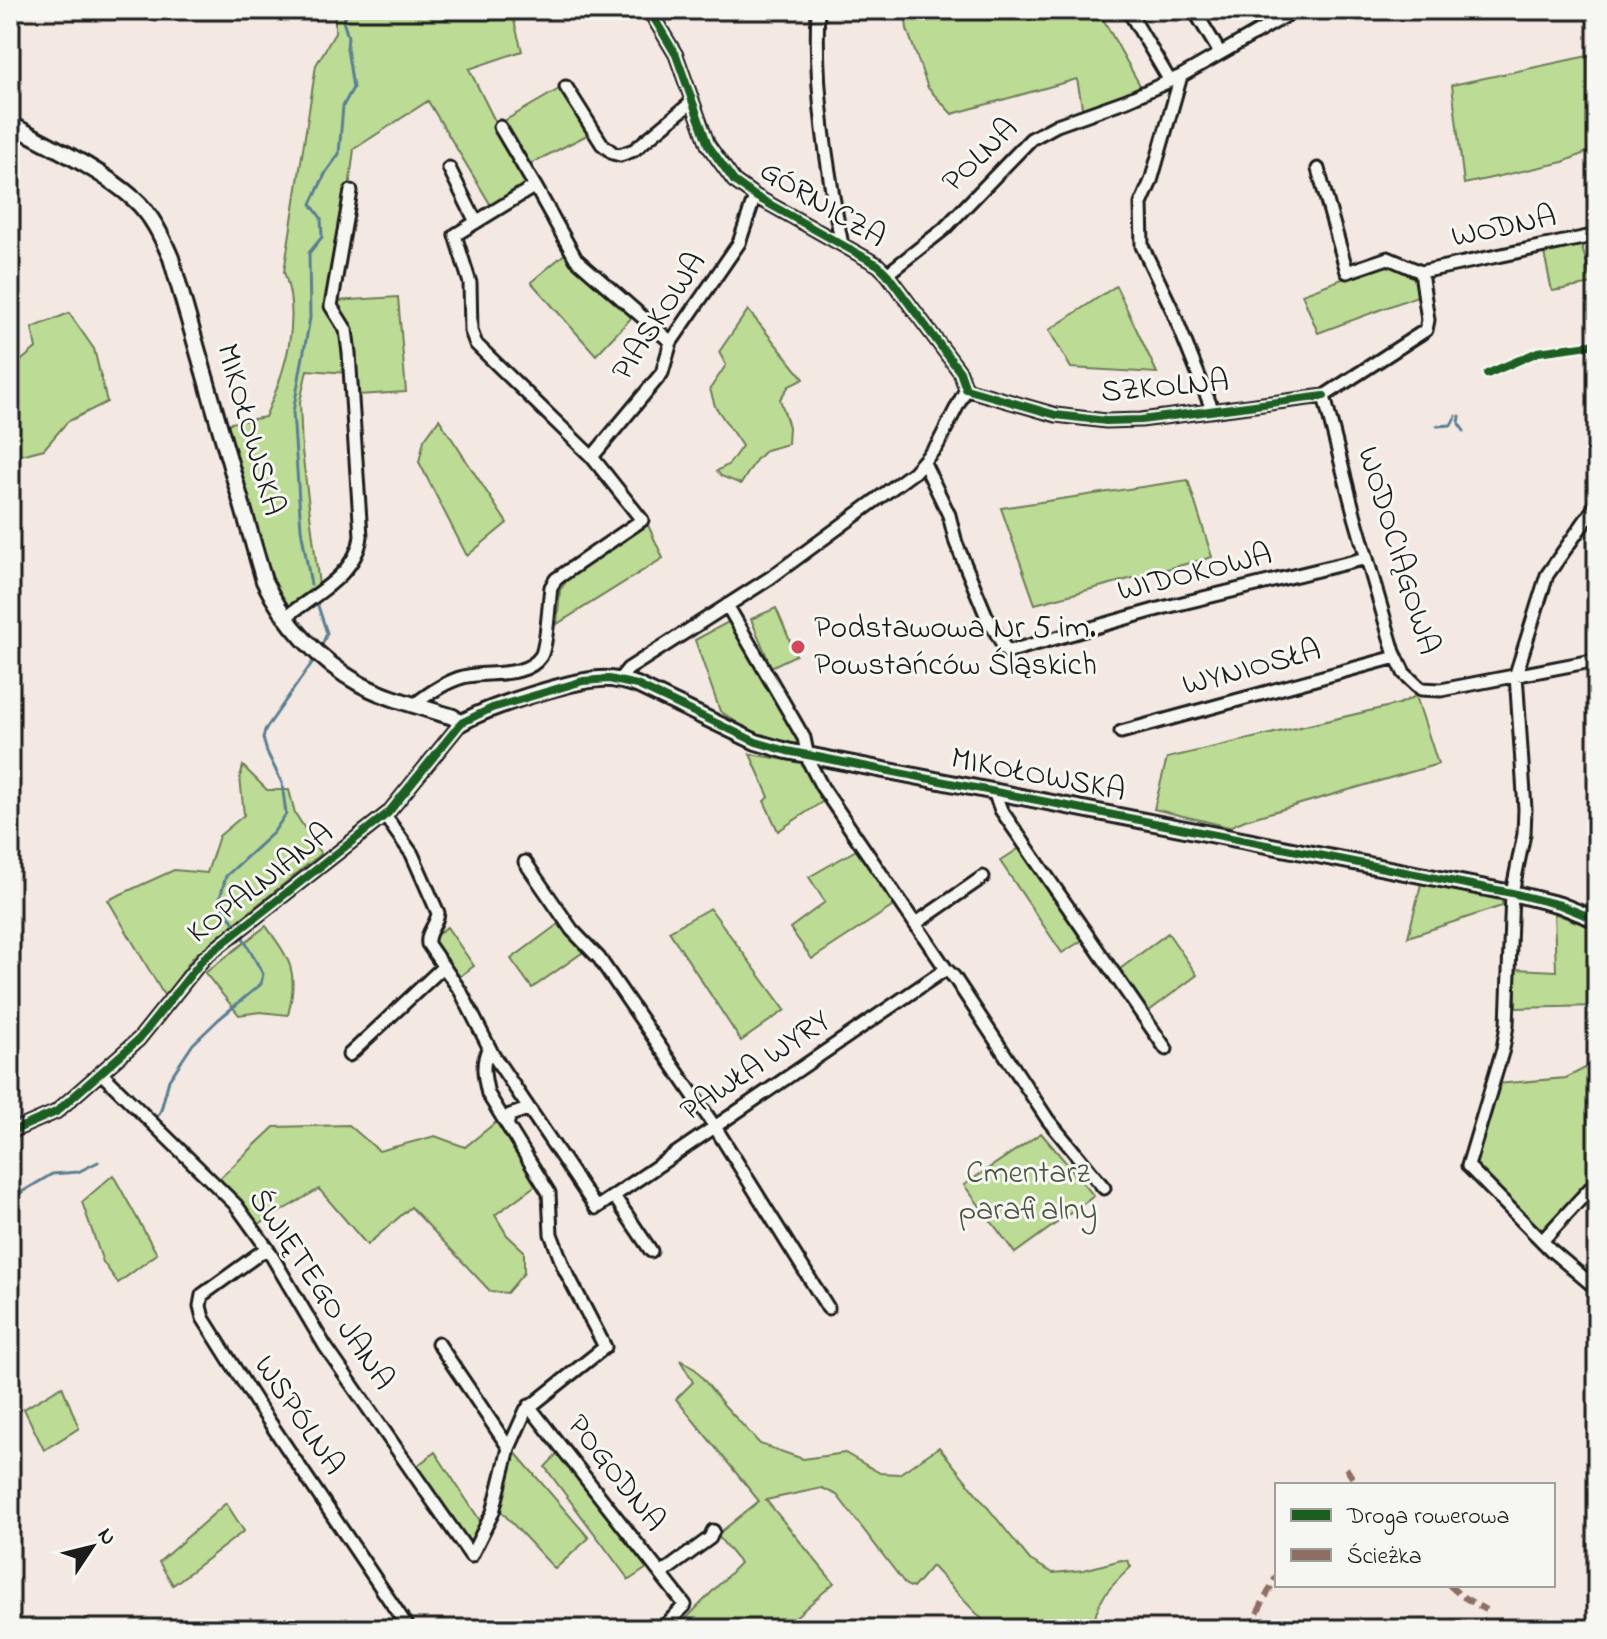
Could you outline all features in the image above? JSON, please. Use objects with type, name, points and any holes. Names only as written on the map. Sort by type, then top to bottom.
[{"type":"street","name":"GÓRNICZA","points":[[649,10],[676,55],[701,131],[734,181],[755,196],[867,257],[887,274],[960,372],[966,389]]},
{"type":"street","points":[[818,10],[819,108],[842,245]]},
{"type":"street","points":[[1128,10],[1175,78],[1151,181],[1141,204],[1142,246],[1172,309],[1212,409]]},
{"type":"street","points":[[1194,10],[1220,53]]},
{"type":"street","name":"POLNA","points":[[887,274],[944,229],[1031,139],[1057,125],[1127,100],[1175,78],[1296,10]]},
{"type":"street","points":[[566,87],[602,144],[620,155],[634,150],[692,102]]},
{"type":"street","name":"MIKOŁOWSKA","points":[[10,124],[68,156],[134,199],[153,221],[171,258],[264,581],[284,618],[321,655],[361,684],[453,717],[461,723],[481,712],[583,681],[619,680],[637,685],[756,742],[809,756],[1512,893],[1560,905],[1597,920]]},
{"type":"street","points":[[500,127],[576,259],[671,342]]},
{"type":"street","points":[[449,168],[476,222]]},
{"type":"street","name":"WODNA","points":[[1318,169],[1347,272],[1388,258],[1421,272],[1597,235]]},
{"type":"street","points":[[414,705],[432,691],[463,677],[522,669],[533,663],[542,655],[551,587],[556,579],[642,520],[592,457],[476,344],[471,331],[470,283],[455,235],[535,186]]},
{"type":"street","points":[[284,618],[345,570],[360,550],[349,353],[346,330],[331,306],[351,191]]},
{"type":"street","name":"PIASKOWA","points":[[592,457],[662,373],[671,342],[739,243],[755,196]]},
{"type":"street","name":"WODNA","points":[[1324,396],[1426,330],[1428,320],[1421,272]]},
{"type":"street","points":[[619,680],[628,669],[781,570],[924,463],[937,446],[966,389]]},
{"type":"street","name":"SZKOLNA","points":[[966,389],[1056,415],[1106,421],[1141,420],[1324,396]]},
{"type":"street","name":"WODOCIĄGOWA","points":[[1324,396],[1367,558],[1396,657],[1404,673],[1421,689],[1441,690],[1516,674]]},
{"type":"street","name":"WIDOKOWA","points":[[924,463],[949,515],[956,543],[986,615],[1007,652],[1162,608],[1367,558]]},
{"type":"street","points":[[1597,504],[1547,575],[1516,674],[1525,819],[1512,893],[1507,1025],[1503,1049],[1468,1166],[1542,1241],[1597,1289]]},
{"type":"street","points":[[727,605],[804,738],[813,771],[833,805],[954,977],[1048,1120],[1104,1188]]},
{"type":"street","name":"WYNIOSŁA","points":[[1121,732],[1396,657]]},
{"type":"street","points":[[1516,674],[1597,660]]},
{"type":"street","name":"KOPALNIANA","points":[[10,1132],[56,1112],[156,1021],[191,971],[385,816],[461,723]]},
{"type":"street","points":[[994,792],[1001,810],[1166,1049]]},
{"type":"street","points":[[385,816],[412,854],[438,913],[438,919],[427,936],[428,944],[461,992],[486,1052],[528,1109],[510,1115],[507,1125]]},
{"type":"street","points":[[525,862],[572,930],[599,958],[715,1127],[828,1308]]},
{"type":"street","points":[[915,924],[983,877]]},
{"type":"street","points":[[349,1055],[443,967]]},
{"type":"street","name":"PAWŁA WYRY","points":[[528,1109],[596,1208],[946,969]]},
{"type":"street","points":[[486,1052],[484,1077],[488,1094],[549,1193],[551,1234],[564,1268],[605,1347],[529,1406],[509,1448]]},
{"type":"street","name":"ŚWIĘTEGO JANA","points":[[101,1073],[236,1205],[267,1248],[325,1346],[471,1556],[493,1512],[509,1448]]},
{"type":"street","points":[[1542,1241],[1597,1181]]},
{"type":"street","points":[[614,1196],[651,1251]]},
{"type":"street","name":"WSPÓLNA","points":[[267,1248],[202,1295],[200,1306],[203,1318],[409,1629]]},
{"type":"street","points":[[438,1343],[509,1448]]},
{"type":"street","name":"POGODNA","points":[[529,1406],[685,1605],[662,1629]]},
{"type":"street","name":"POGODNA","points":[[661,1574],[710,1538],[713,1531]]},
{"type":"green space","points":[[335,10],[441,10],[443,18],[511,10],[522,51],[469,69],[497,125],[566,85],[595,131],[524,167],[532,181],[492,207],[428,101],[354,149],[335,301],[398,297],[406,392],[358,395],[348,373],[307,370],[300,402],[302,451],[319,585],[285,611],[257,535],[225,424],[265,417],[285,364],[291,309],[284,272],[316,65],[335,33]]},
{"type":"green space","points":[[905,10],[1098,10],[1142,89],[1083,112],[1077,79],[952,114],[928,88],[907,29]]},
{"type":"green space","points":[[1597,54],[1597,81],[1590,83],[1597,109],[1597,148],[1563,162],[1464,184],[1452,85]]},
{"type":"green space","points":[[1580,241],[1593,284],[1552,291],[1543,248]]},
{"type":"green space","points":[[568,251],[636,313],[596,355],[531,282]]},
{"type":"green space","points":[[1382,264],[1416,279],[1420,295],[1318,333],[1302,294]]},
{"type":"green space","points":[[1116,286],[1157,373],[1071,368],[1049,330]]},
{"type":"green space","points":[[748,310],[804,379],[789,386],[780,399],[789,427],[788,444],[766,450],[741,484],[721,476],[717,471],[729,464],[742,446],[715,406],[710,389],[726,365],[719,352]]},
{"type":"green space","points":[[69,313],[94,349],[107,402],[67,422],[44,449],[10,458],[10,370],[36,348],[32,328]]},
{"type":"green space","points":[[439,419],[507,523],[467,556],[419,462],[424,440]]},
{"type":"green space","points":[[1188,480],[1212,557],[1035,604],[1001,508]]},
{"type":"green space","points":[[648,525],[663,558],[557,624],[560,590],[568,579]]},
{"type":"green space","points":[[776,608],[796,655],[771,667],[751,619]]},
{"type":"green space","points":[[730,621],[803,745],[798,748],[757,736],[720,711],[695,640]]},
{"type":"green space","points":[[1416,696],[1438,764],[1229,827],[1154,809],[1167,758],[1399,704]]},
{"type":"green space","points":[[750,754],[805,763],[825,800],[778,831],[764,801],[769,797]]},
{"type":"green space","points":[[243,766],[267,790],[289,790],[295,813],[321,854],[193,957],[165,997],[108,900],[174,870],[207,873],[219,836],[244,815],[240,777]]},
{"type":"green space","points":[[1021,847],[1086,938],[1062,953],[1000,861]]},
{"type":"green space","points":[[858,849],[895,905],[812,959],[790,928],[825,902],[809,877]]},
{"type":"green space","points":[[1421,884],[1502,898],[1502,906],[1408,937]]},
{"type":"green space","points":[[710,908],[785,1010],[741,1041],[669,931]]},
{"type":"green space","points":[[1554,913],[1597,930],[1597,1006],[1516,1008],[1516,969],[1556,971]]},
{"type":"green space","points":[[561,922],[586,950],[532,988],[511,959]]},
{"type":"green space","points":[[266,926],[282,949],[290,968],[293,988],[288,1015],[260,1012],[239,1015],[205,973]]},
{"type":"green space","points":[[447,927],[474,966],[456,979],[431,939]]},
{"type":"green space","points":[[1168,933],[1197,975],[1149,1011],[1120,969]]},
{"type":"green space","points":[[1597,1062],[1597,1172],[1540,1233],[1497,1191],[1475,1164],[1496,1084],[1566,1078]]},
{"type":"green space","points":[[500,1119],[540,1182],[495,1215],[507,1235],[524,1251],[524,1273],[507,1293],[490,1291],[411,1207],[367,1245],[319,1189],[257,1225],[220,1178],[274,1127],[349,1125],[379,1151],[435,1136],[465,1147]]},
{"type":"green space","name":"Cmentarz parafialny","points":[[1041,1133],[1094,1196],[1015,1253],[964,1185]]},
{"type":"green space","points":[[113,1175],[157,1254],[118,1283],[103,1262],[82,1202]]},
{"type":"green space","points":[[680,1360],[696,1370],[760,1444],[803,1459],[845,1453],[880,1473],[899,1474],[939,1447],[1030,1560],[1053,1573],[1084,1570],[1121,1560],[1128,1561],[1131,1567],[1101,1602],[1094,1629],[991,1629],[932,1566],[913,1588],[906,1585],[837,1495],[822,1488],[766,1500],[834,1583],[782,1629],[676,1629],[740,1563],[717,1535],[759,1501],[676,1399],[693,1382]]},
{"type":"green space","points":[[62,1386],[79,1428],[44,1450],[24,1409]]},
{"type":"green space","points":[[513,1450],[589,1538],[555,1569],[498,1508]]},
{"type":"green space","points":[[560,1451],[650,1566],[629,1580],[545,1467]]},
{"type":"green space","points":[[435,1452],[483,1525],[471,1550],[412,1470]]},
{"type":"green space","points":[[226,1503],[244,1531],[173,1585],[159,1562]]},
{"type":"waterway","points":[[311,585],[301,529],[293,412],[310,318],[309,253],[322,237],[321,218],[311,204],[326,172],[339,154],[343,106],[353,88],[348,37],[343,21],[349,10]]},
{"type":"waterway","points":[[1437,426],[1451,425],[1456,416]]},
{"type":"waterway","points":[[1460,416],[1459,424],[1464,431]]},
{"type":"waterway","points":[[316,600],[327,633],[322,645]]},
{"type":"waterway","points":[[237,927],[219,902],[226,876],[273,833],[286,814],[282,783],[263,738],[265,730],[314,660]]},
{"type":"waterway","points":[[154,1123],[169,1080],[193,1044],[261,984],[263,974],[241,934]]},
{"type":"waterway","points":[[10,1199],[52,1174],[78,1172],[98,1162]]},
{"type":"marked path","points":[[1346,1468],[1356,1483]]},
{"type":"marked path","points":[[1249,1629],[1275,1579]]},
{"type":"marked path","points":[[1451,1587],[1486,1610]]},
{"type":"cycle path","points":[[649,10],[676,55],[708,145],[734,181],[878,265],[960,372],[966,389],[1056,415],[1106,421],[1141,420],[1324,396]]},
{"type":"cycle path","points":[[1487,374],[1538,352],[1597,344]]},
{"type":"cycle path","points":[[10,1132],[56,1112],[139,1039],[204,958],[388,813],[461,723],[492,708],[583,681],[609,679],[637,685],[756,742],[787,751],[1512,893],[1560,905],[1597,920]]},
{"type":"place","name":"Podstawowa Nr 5 im. Powstańców Śląskich","points":[[798,647]]}]
